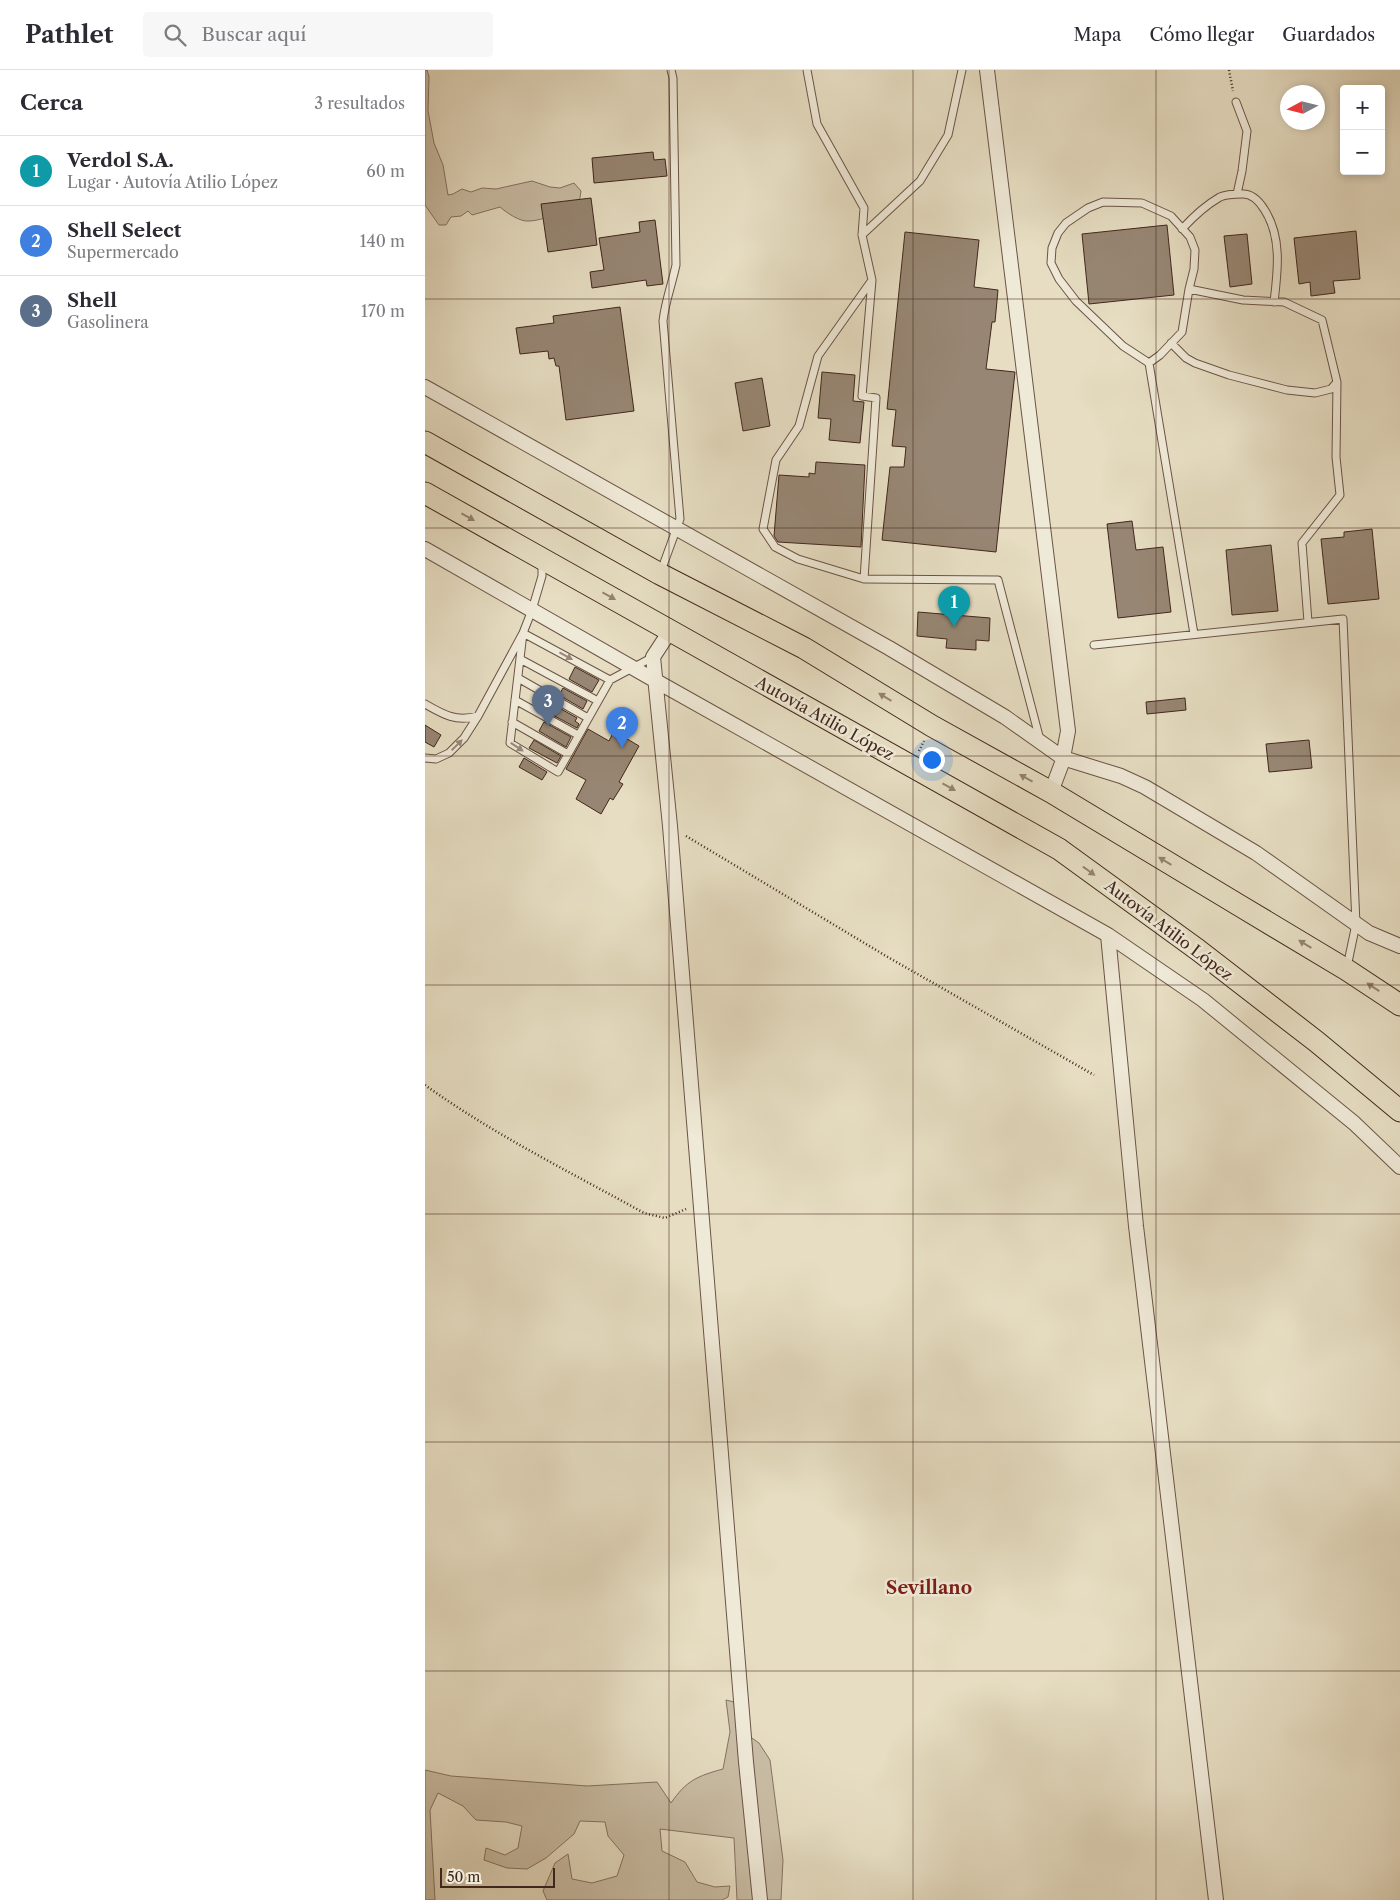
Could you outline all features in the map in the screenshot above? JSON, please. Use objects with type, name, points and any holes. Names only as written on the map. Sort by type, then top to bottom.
[{"type":"main road","points":[[425,442],[660,574],[804,648],[931,726],[1051,792],[1347,970],[1400,1005]]},
{"type":"main road","name":"Autovía Atilio López","points":[[425,493],[1059,849],[1198,950],[1400,1111]]},
{"type":"street","points":[[987,70],[1065,693],[1068,731],[1063,758],[1051,792]]},
{"type":"street","points":[[425,387],[897,653],[1005,717],[1063,758],[1121,776],[1145,787],[1256,853],[1369,933],[1400,946]]},
{"type":"street","points":[[425,549],[1108,935],[1203,1000],[1354,1123],[1400,1167]]},
{"type":"street","points":[[670,631],[653,657],[670,826],[746,1762],[760,1900]]},
{"type":"street","points":[[1108,935],[1136,1226],[1216,1900]]},
{"type":"lane","points":[[660,574],[680,519],[663,321],[676,265],[673,78],[671,70]]},
{"type":"lane","points":[[807,70],[817,124],[864,208],[862,235],[872,280],[862,396],[876,398],[864,579]]},
{"type":"lane","points":[[862,235],[920,181],[948,135],[962,70]]},
{"type":"lane","points":[[1236,102],[1247,130],[1237,194]]},
{"type":"lane","points":[[1181,229],[1196,214],[1222,196],[1247,194],[1258,201],[1272,220],[1277,244],[1278,269],[1274,302]]},
{"type":"lane","points":[[1149,363],[1182,332],[1194,269],[1195,250],[1190,237],[1171,216],[1142,203],[1103,202],[1088,208],[1066,223],[1052,248],[1051,263],[1059,279],[1076,301],[1123,346],[1149,363],[1194,634]]},
{"type":"lane","points":[[872,280],[818,356],[799,426],[776,460],[763,529],[775,547],[798,559],[864,579],[998,580],[1041,742]]},
{"type":"lane","points":[[1189,288],[1243,300],[1284,302],[1322,320],[1337,382],[1336,457],[1340,495],[1303,543],[1308,622]]},
{"type":"lane","points":[[1171,343],[1195,363],[1229,375],[1287,390],[1315,393],[1331,388],[1337,382]]},
{"type":"lane","points":[[425,758],[437,759],[449,753],[464,738],[478,716],[523,633],[532,610],[541,576],[542,559]]},
{"type":"lane","points":[[1094,646],[1343,619],[1356,924],[1347,970]]},
{"type":"lane","points":[[523,633],[510,743],[558,772],[610,680],[653,657]]},
{"type":"lane","points":[[523,633],[610,680]]},
{"type":"lane","points":[[520,659],[598,701]]},
{"type":"lane","points":[[518,678],[588,718]]},
{"type":"lane","points":[[515,700],[578,736]]},
{"type":"lane","points":[[425,704],[452,717],[464,720],[478,716]]},
{"type":"lane","points":[[512,722],[568,754]]},
{"type":"path","points":[[1229,70],[1236,102]]},
{"type":"path","points":[[912,766],[931,726]]},
{"type":"path","points":[[670,826],[886,956],[1094,1075]]},
{"type":"path","points":[[425,1085],[445,1100],[511,1139],[644,1213],[665,1218],[686,1209],[699,1180]]},
{"type":"shaded area","points":[[425,70],[427,70],[429,77],[428,111],[434,143],[443,165],[448,195],[462,189],[471,192],[482,188],[496,189],[532,181],[560,188],[574,183],[581,191],[579,204],[555,215],[534,221],[518,219],[500,207],[472,215],[468,211],[461,216],[451,217],[446,225],[439,225],[425,205]]},
{"type":"shaded area","points":[[726,1700],[734,1702],[749,1736],[759,1743],[770,1760],[783,1860],[781,1900],[737,1900],[734,1838],[660,1829],[662,1851],[685,1862],[697,1882],[715,1887],[730,1886],[728,1897],[722,1900],[547,1900],[543,1891],[555,1863],[568,1854],[572,1879],[592,1883],[617,1876],[624,1855],[608,1836],[605,1822],[580,1821],[574,1834],[546,1858],[527,1869],[507,1868],[484,1860],[486,1848],[505,1855],[518,1848],[522,1826],[506,1822],[476,1820],[463,1806],[438,1793],[430,1810],[435,1900],[425,1900],[425,1770],[451,1776],[587,1786],[657,1782],[671,1803],[682,1789],[693,1780],[723,1769],[730,1732]]},
{"type":"building","points":[[653,152],[654,160],[665,159],[667,176],[594,183],[592,158]]},
{"type":"building","points":[[591,198],[597,245],[548,252],[541,204]]},
{"type":"building","points":[[655,220],[663,284],[647,286],[646,280],[592,288],[590,272],[604,270],[599,238],[640,232],[639,222]]},
{"type":"building","points":[[1167,225],[1174,295],[1089,304],[1082,234]]},
{"type":"building","points":[[1356,231],[1360,279],[1333,281],[1335,293],[1311,296],[1310,282],[1299,284],[1294,238]]},
{"type":"building","points":[[905,232],[979,240],[974,287],[998,290],[995,322],[992,322],[986,369],[1015,372],[996,552],[882,540],[890,467],[904,467],[906,447],[892,446],[896,410],[887,409]]},
{"type":"building","points":[[1247,234],[1252,284],[1230,287],[1224,236]]},
{"type":"building","points":[[620,307],[634,411],[566,420],[559,366],[556,366],[554,358],[549,359],[548,351],[520,354],[516,328],[554,323],[553,316]]},
{"type":"building","points":[[822,372],[855,375],[853,401],[864,402],[860,443],[829,440],[831,419],[818,418]]},
{"type":"building","points":[[762,378],[770,426],[743,431],[735,383]]},
{"type":"building","points":[[816,462],[865,465],[861,547],[778,542],[774,536],[779,475],[809,477],[809,473],[815,474]]},
{"type":"building","points":[[1132,521],[1136,550],[1163,547],[1171,612],[1118,618],[1107,524]]},
{"type":"building","points":[[1372,529],[1379,599],[1328,604],[1321,539],[1344,537],[1344,532]]},
{"type":"building","points":[[1271,545],[1278,611],[1232,615],[1226,550]]},
{"type":"building","points":[[918,612],[990,618],[989,641],[976,640],[976,650],[946,648],[947,639],[917,636]]},
{"type":"building","points":[[575,667],[599,680],[592,692],[569,679]]},
{"type":"building","points":[[563,688],[587,701],[583,709],[559,695]]},
{"type":"building","points":[[1185,698],[1186,710],[1147,714],[1146,702]]},
{"type":"building","points":[[554,705],[577,718],[575,721],[579,724],[577,728],[549,713]]},
{"type":"building","points":[[544,722],[571,737],[566,747],[539,731]]},
{"type":"building","points":[[425,725],[441,735],[434,747],[425,742]]},
{"type":"building","points":[[588,729],[609,741],[614,731],[639,746],[619,782],[623,784],[613,800],[610,798],[601,814],[576,799],[586,780],[566,769]]},
{"type":"building","points":[[534,740],[561,756],[557,763],[529,748]]},
{"type":"building","points":[[1309,740],[1312,768],[1269,772],[1266,744]]},
{"type":"building","points":[[524,758],[547,772],[542,780],[519,767]]},
{"type":"place","name":"Verdol S.A.","points":[[954,627]]},
{"type":"place","name":"Shell","points":[[548,726]]},
{"type":"place","name":"Shell Select","points":[[622,748]]},
{"type":"district","name":"Sevillano","points":[[929,1588]]}]
